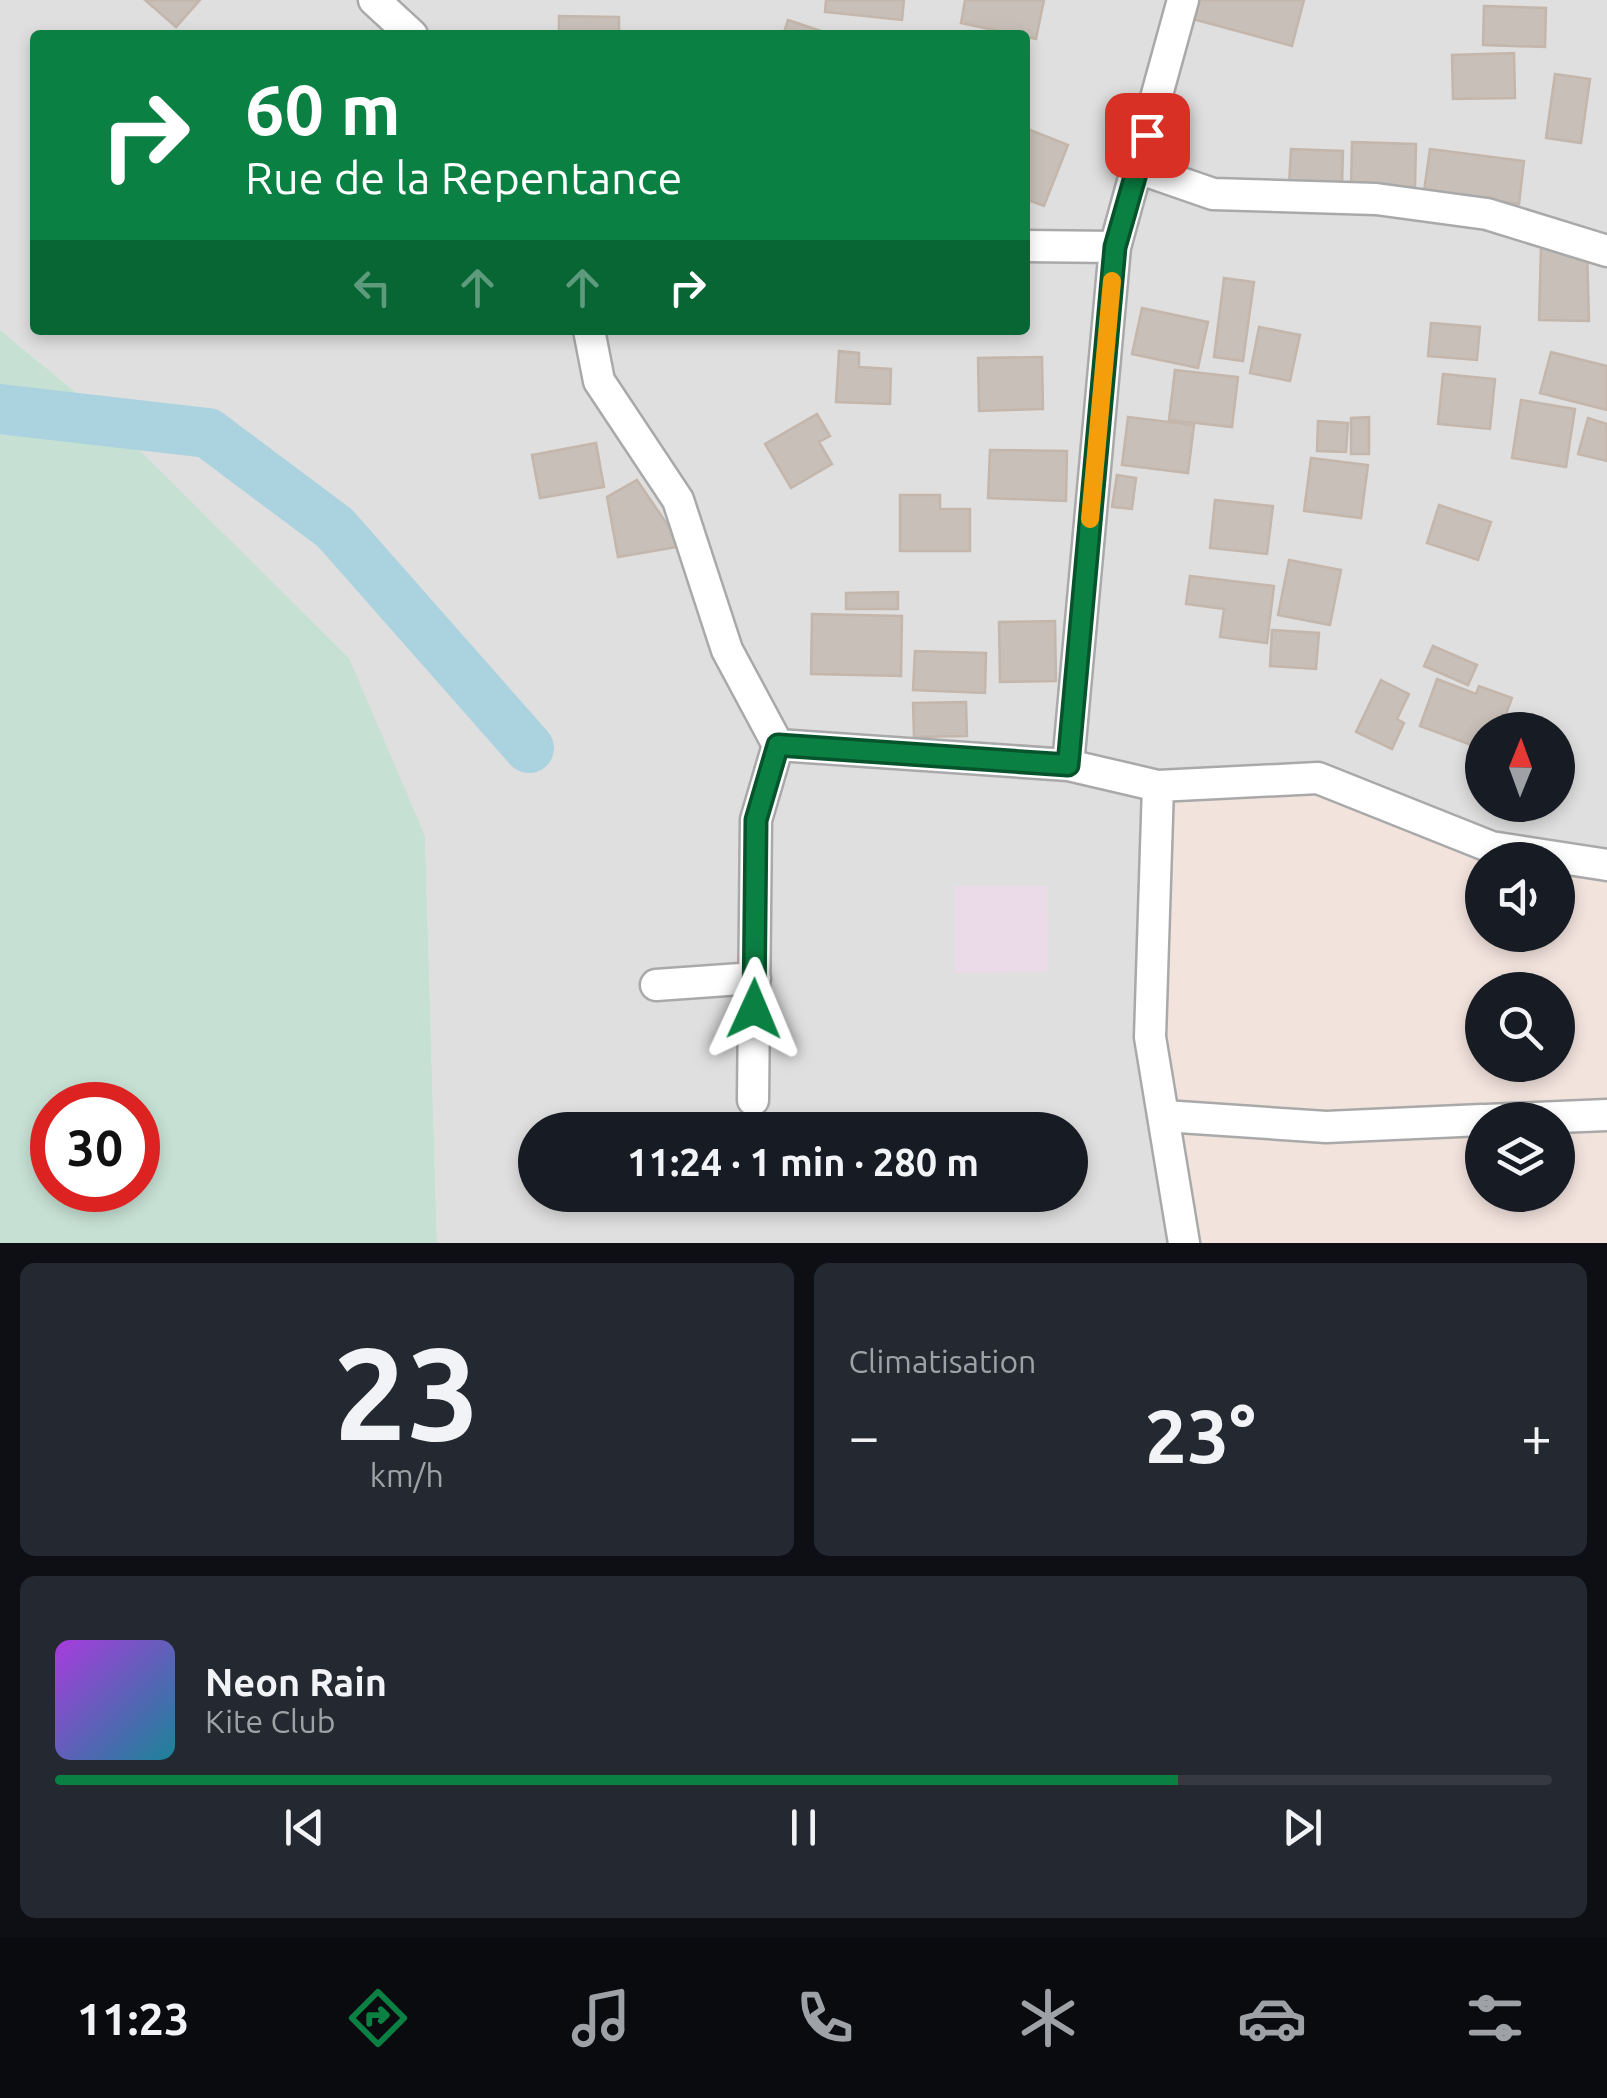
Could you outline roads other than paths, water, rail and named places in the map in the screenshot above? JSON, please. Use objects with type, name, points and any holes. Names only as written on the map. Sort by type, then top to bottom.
[{"type":"street","points":[[374,0],[407,30]]},
{"type":"street","points":[[1068,765],[1115,247],[1182,0]]},
{"type":"street","points":[[1138,168],[1213,194],[1376,199],[1487,214],[1607,250]]},
{"type":"street","points":[[1030,246],[1115,247]]},
{"type":"street","points":[[589,335],[599,381],[678,500],[727,650],[778,745],[756,820],[753,1100]]},
{"type":"street","points":[[778,745],[1068,765],[1158,786],[1318,778],[1491,847],[1607,865]]},
{"type":"street","points":[[1158,786],[1150,1037],[1184,1243]]},
{"type":"street","points":[[656,985],[755,978]]},
{"type":"street","points":[[1575,1116],[1607,1115]]},
{"type":"street","points":[[1164,1116],[1326,1127],[1465,1121]]},
{"type":"waterway","points":[[0,409],[208,433],[335,528],[529,748]]}]
